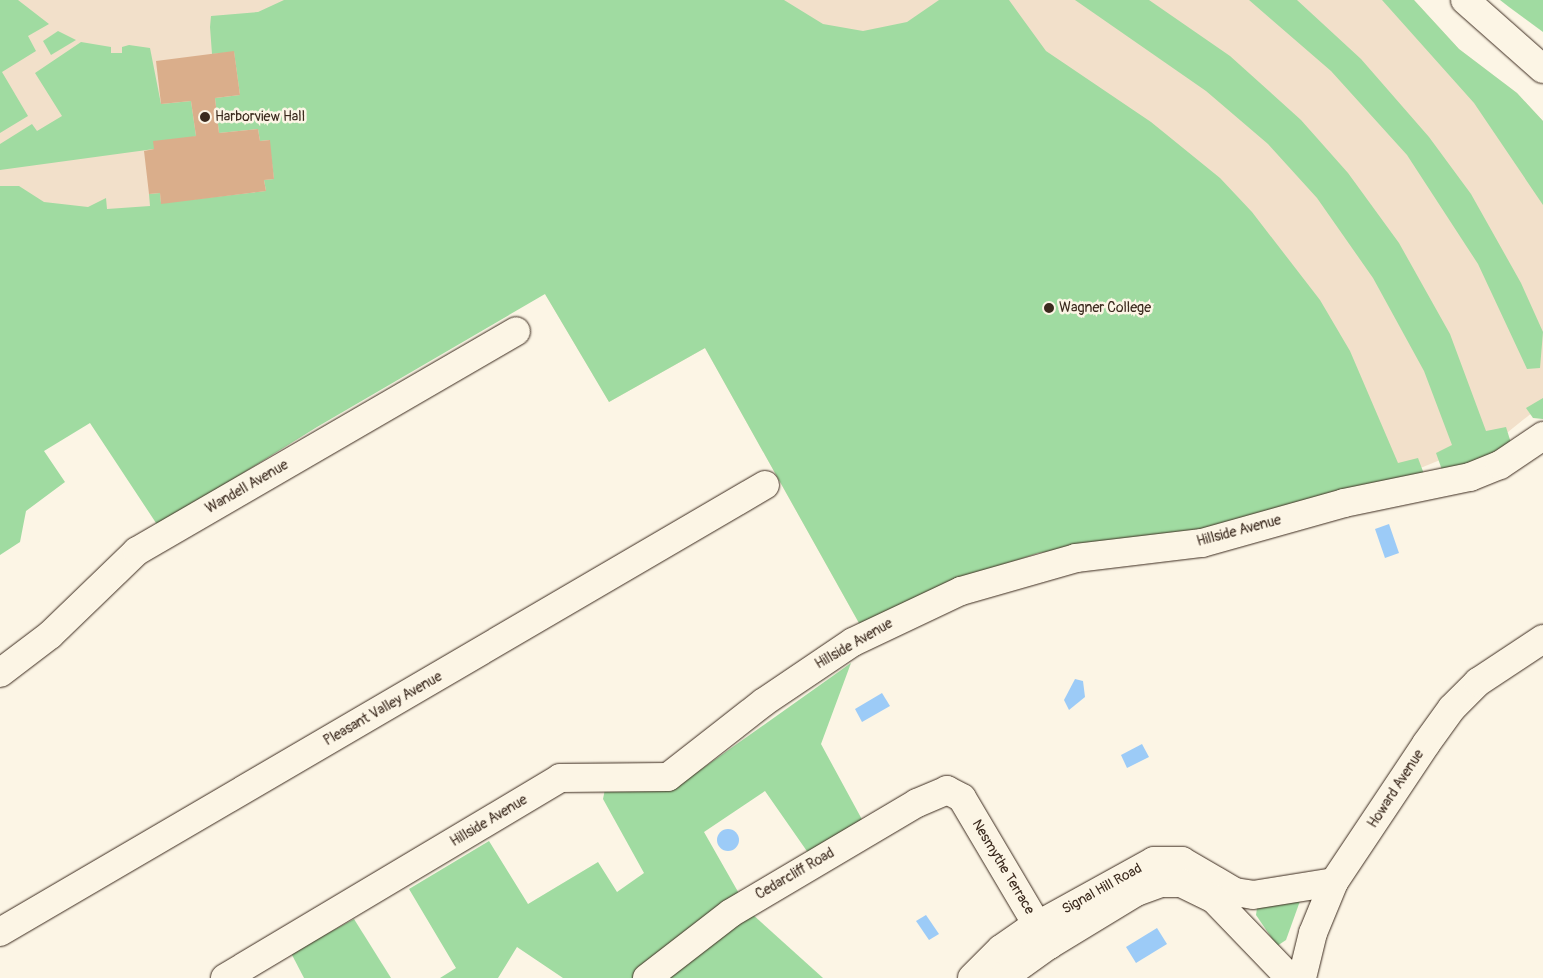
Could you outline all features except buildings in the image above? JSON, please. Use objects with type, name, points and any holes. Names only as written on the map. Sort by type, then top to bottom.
[{"type":"street","points":[[1465,0],[1543,69]]},
{"type":"street","name":"Wandell Avenue","points":[[0,673],[50,635],[137,551],[516,332]]},
{"type":"street","name":"Hillside Avenue","points":[[225,978],[560,778],[668,777],[764,702],[852,642],[961,591],[1076,558],[1202,543],[1344,503],[1470,476],[1500,465],[1543,436]]},
{"type":"street","name":"Pleasant Valley Avenue","points":[[0,932],[765,485]]},
{"type":"street","name":"Howard Avenue","points":[[1302,978],[1313,933],[1334,882],[1452,708],[1478,682],[1543,638]]},
{"type":"street","name":"Cedarcliff Road","points":[[647,978],[754,899],[917,803],[947,790],[955,791]]},
{"type":"street","name":"Nesmythe Terrace","points":[[955,791],[1043,935]]},
{"type":"street","name":"Signal Hill Road","points":[[972,978],[1001,949],[1043,935],[1136,892],[1161,883],[1180,883],[1219,893],[1253,895],[1334,882]]},
{"type":"street","points":[[1219,893],[1290,978]]},
{"type":"street","name":"Signal Hill Road","points":[[1003,978],[1043,935]]},
{"type":"shaded area","name":"Wagner College","points":[[0,0],[1414,0],[1459,49],[1517,93],[1543,121],[1543,404],[1508,432],[1423,467],[1038,553],[1003,565],[864,632],[705,348],[609,402],[545,294],[0,365]]},
{"type":"green space","points":[[0,0],[18,0],[49,24],[28,36],[36,51],[2,72],[28,116],[0,133]]},
{"type":"green space","name":"Wagner College","points":[[284,0],[784,0],[823,24],[863,31],[907,22],[939,0],[1009,0],[1046,51],[1151,122],[1220,178],[1252,212],[1320,300],[1350,351],[1398,463],[1418,458],[1424,474],[1230,529],[1038,553],[1003,565],[864,632],[705,348],[609,402],[545,294],[317,427],[158,526],[90,423],[44,451],[65,482],[26,511],[20,542],[0,555],[0,186],[19,186],[44,202],[88,207],[106,198],[107,209],[150,206],[149,194],[160,193],[161,203],[266,191],[264,180],[274,179],[269,140],[260,141],[258,129],[219,133],[215,98],[240,95],[234,52],[212,54],[211,16],[258,12]]},
{"type":"green space","points":[[1075,0],[1149,0],[1230,56],[1301,120],[1348,173],[1399,243],[1450,334],[1486,431],[1506,427],[1511,443],[1475,465],[1442,470],[1436,453],[1452,445],[1424,371],[1373,278],[1317,198],[1268,144],[1206,91]]},
{"type":"green space","points":[[1249,0],[1297,0],[1361,59],[1429,137],[1471,194],[1521,283],[1543,332],[1540,368],[1527,369],[1478,264],[1407,155],[1331,71]]},
{"type":"green space","points":[[1382,0],[1414,0],[1459,49],[1517,93],[1543,121],[1543,205],[1474,103]]},
{"type":"green space","points":[[1500,0],[1543,0],[1543,32],[1509,7]]},
{"type":"green space","points":[[58,31],[76,40],[51,55],[43,41]]},
{"type":"green space","points":[[81,42],[111,47],[111,53],[122,53],[122,47],[129,45],[150,48],[161,104],[191,101],[196,136],[154,149],[0,170],[0,144],[32,124],[37,131],[62,116],[35,73]]},
{"type":"green space","points":[[1543,398],[1543,419],[1533,418],[1526,408]]},
{"type":"green space","points":[[851,663],[821,744],[865,825],[811,857],[765,791],[704,832],[741,897],[635,978],[563,978],[517,947],[498,978],[440,978],[456,968],[409,889],[489,841],[528,904],[598,862],[617,892],[644,873],[603,799],[605,789],[672,790]]},
{"type":"green space","points":[[1300,901],[1286,940],[1277,946],[1256,915],[1257,908]]},
{"type":"green space","points":[[751,913],[823,978],[664,978]]},
{"type":"green space","points":[[354,919],[391,978],[304,978],[291,953]]},
{"type":"water","points":[[1389,524],[1399,553],[1385,558],[1375,529]]},
{"type":"water","points":[[1075,679],[1083,681],[1085,697],[1069,710],[1064,700]]},
{"type":"water","points":[[882,693],[890,706],[862,722],[855,709]]},
{"type":"water","points":[[1142,744],[1149,757],[1127,768],[1121,755]]},
{"type":"water","points":[[728,829],[738,836],[739,840],[732,850],[728,851],[718,844],[717,840],[724,830]]},
{"type":"water","points":[[926,915],[939,934],[929,940],[916,921]]},
{"type":"water","points":[[1157,928],[1167,944],[1136,963],[1126,947]]},
{"type":"place","name":"Harborview Hall","points":[[205,117]]},
{"type":"place","name":"Wagner College","points":[[1049,308]]}]
